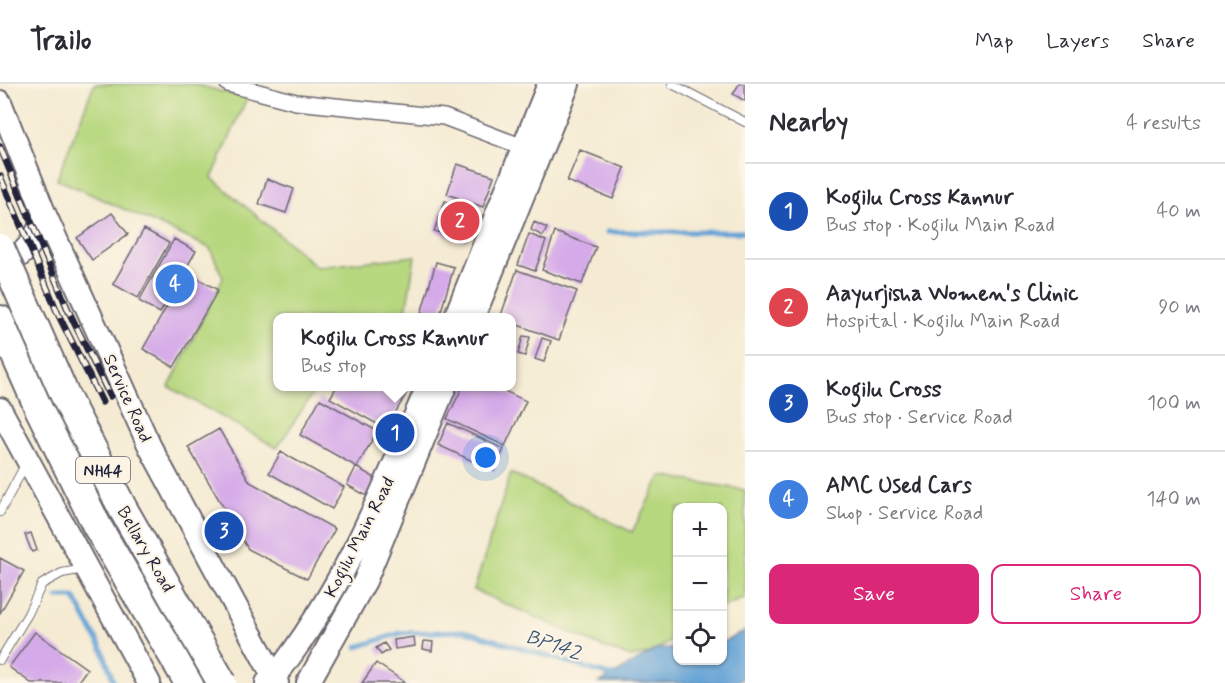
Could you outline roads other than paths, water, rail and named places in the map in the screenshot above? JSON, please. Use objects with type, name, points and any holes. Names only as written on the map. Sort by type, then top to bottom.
[{"type":"highway","name":"Bellary Road","points":[[0,248],[71,408],[123,509],[222,683]]},
{"type":"highway","name":"Bellary Road","points":[[0,320],[39,408],[97,526],[189,683]]},
{"type":"main road","points":[[475,313],[542,125],[549,84]]},
{"type":"main road","points":[[457,313],[523,147],[542,125],[568,84]]},
{"type":"main road","name":"Service Road","points":[[0,102],[45,216],[150,447],[272,682]]},
{"type":"main road","points":[[0,268],[26,252],[36,237],[45,216]]},
{"type":"main road","name":"Kogilu Main Road","points":[[272,682],[307,636],[343,574],[382,494],[426,391]]},
{"type":"main road","name":"Kogilu Main Road","points":[[308,683],[365,581],[443,391]]},
{"type":"main road","points":[[0,409],[148,681]]},
{"type":"main road","points":[[343,574],[365,581]]},
{"type":"street","points":[[228,84],[296,102],[444,117],[523,147]]},
{"type":"lane","points":[[672,84],[745,122]]},
{"type":"lane","points":[[0,512],[27,461]]},
{"type":"lane","points":[[0,660],[28,614],[42,584],[62,573],[86,568]]},
{"type":"water","points":[[745,631],[745,678],[731,683],[599,683],[657,649],[673,648],[673,665],[727,665],[727,640]]},
{"type":"waterway","points":[[607,232],[745,232]]},
{"type":"waterway","points":[[57,597],[74,597],[103,651],[114,683]]},
{"type":"waterway","name":"BP142","points":[[357,647],[401,633],[465,631],[616,677]]},
{"type":"railway","points":[[0,147],[69,312],[110,396]]},
{"type":"railway","points":[[0,176],[59,316],[102,402]]},
{"type":"place","name":"Aayurjisha Women's Clinic","points":[[460,221]]},
{"type":"place","name":"AMC Used Cars","points":[[175,284]]},
{"type":"place","name":"Kogilu Cross Kannur","points":[[395,433]]},
{"type":"place","name":"Kogilu Cross","points":[[224,531]]}]
